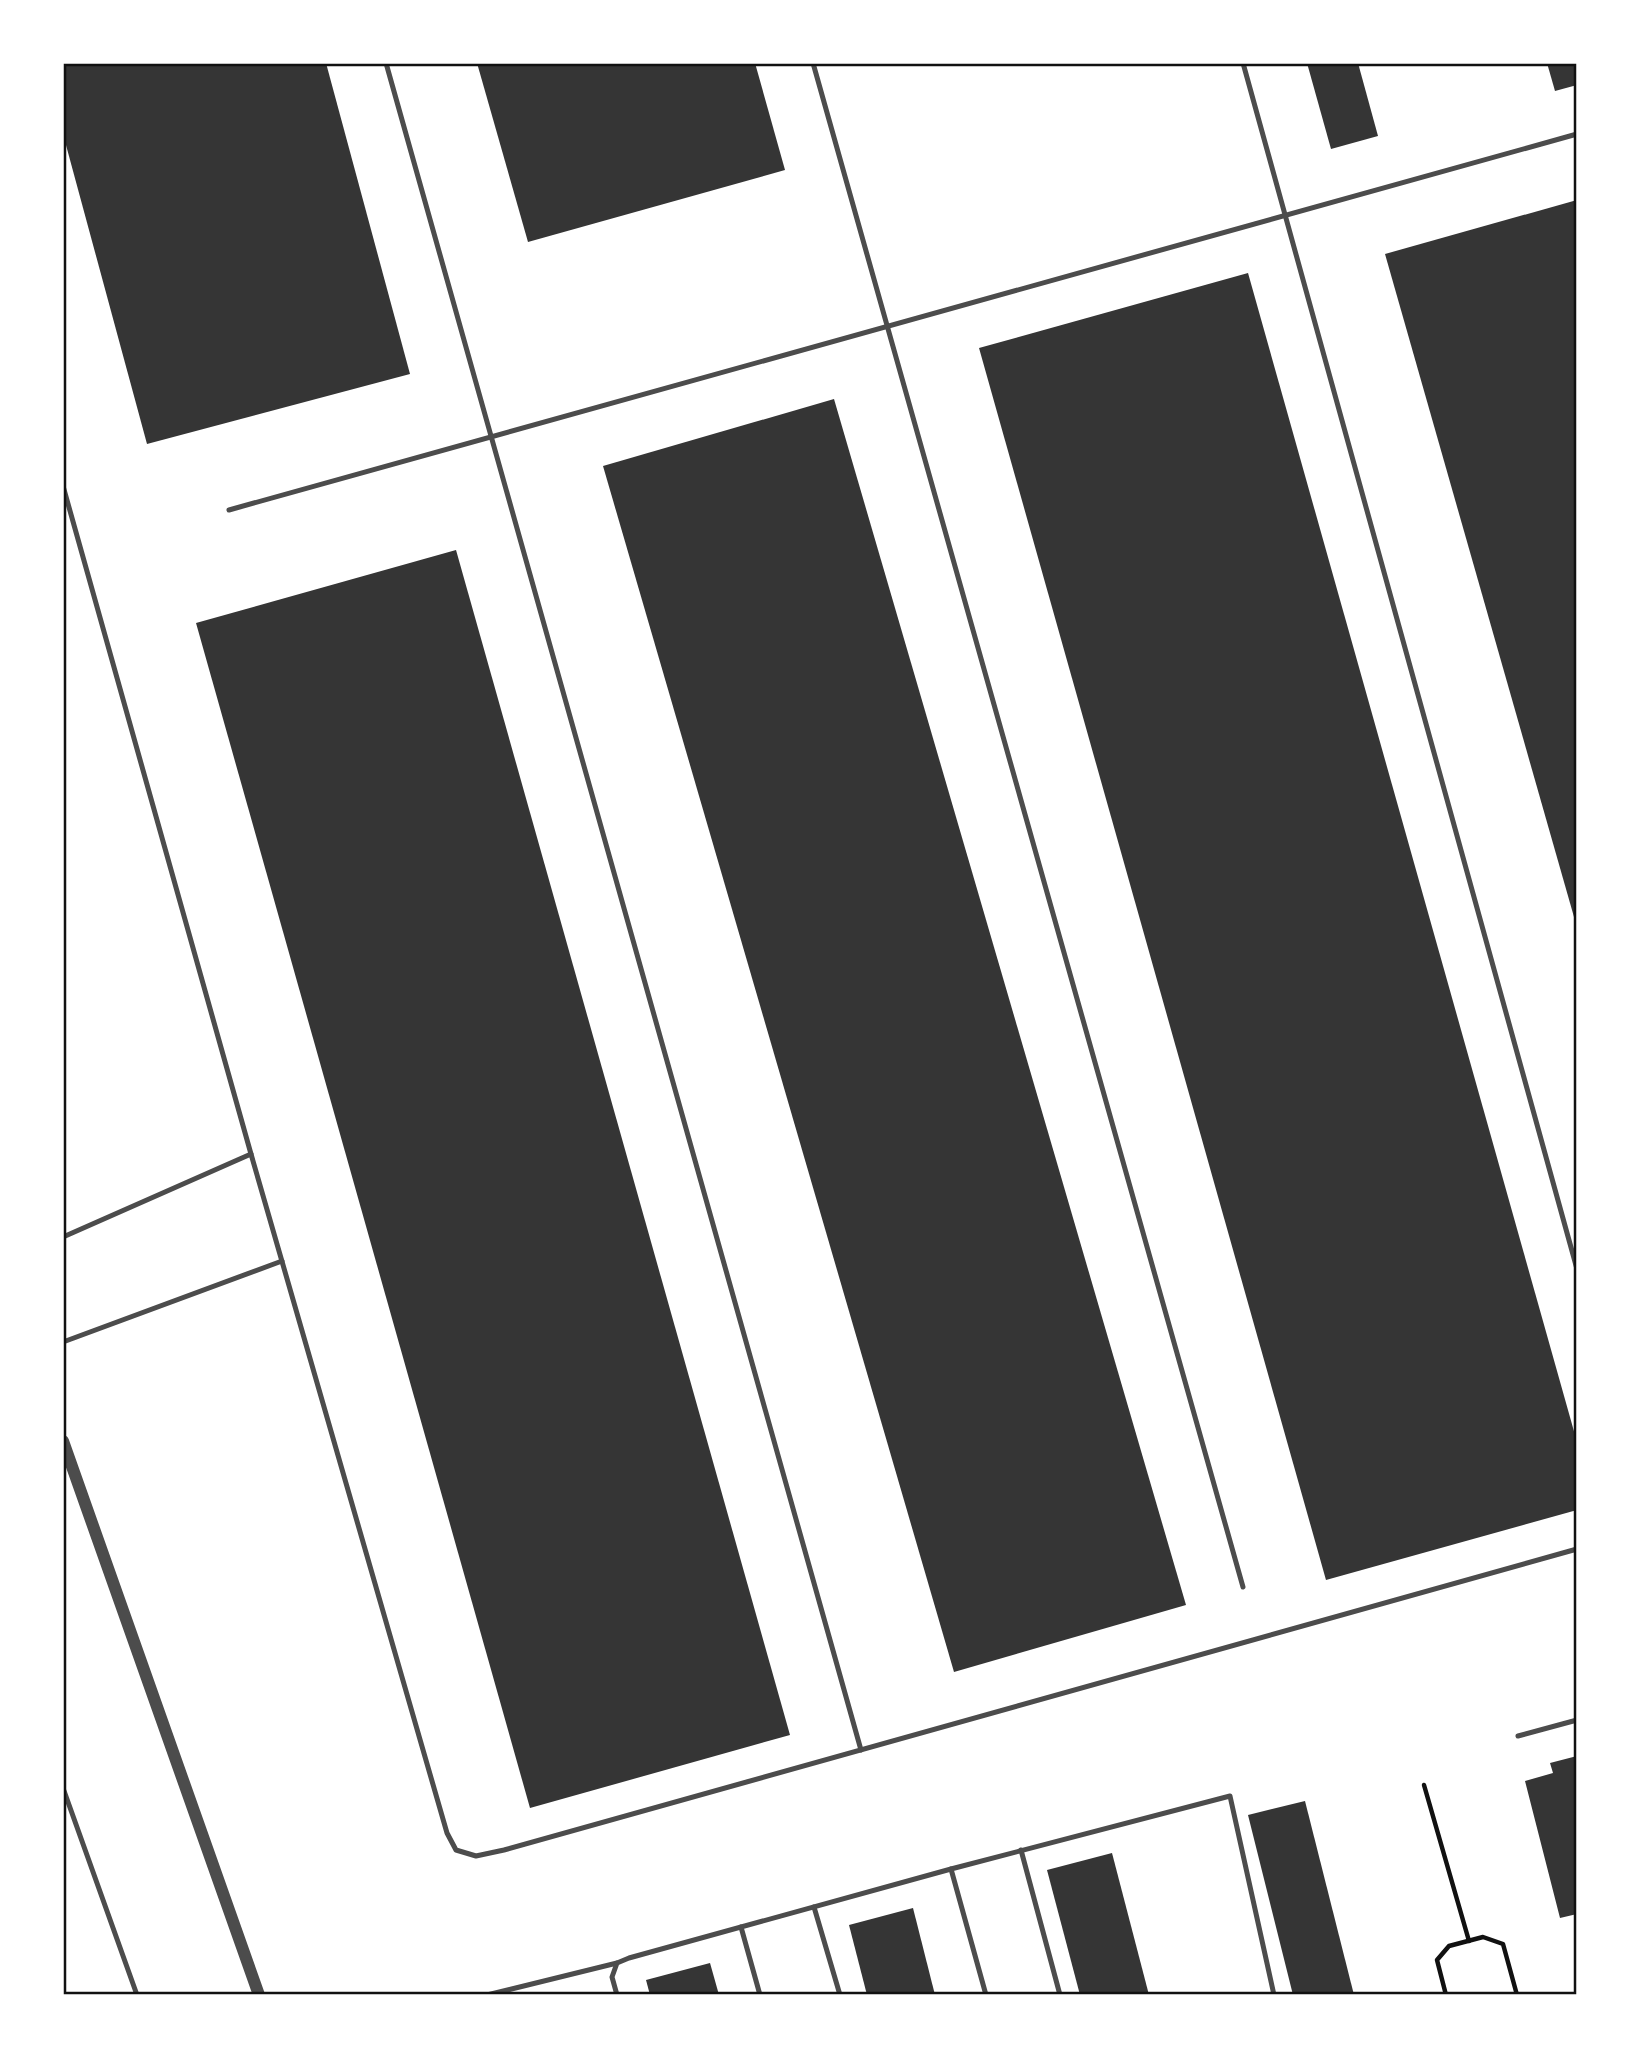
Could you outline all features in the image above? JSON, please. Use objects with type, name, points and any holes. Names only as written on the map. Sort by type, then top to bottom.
[{"type":"street","points":[[63,1441],[259,1995]]},
{"type":"lane","points":[[386,63],[861,1750]]},
{"type":"lane","points":[[813,63],[1243,1587]]},
{"type":"lane","points":[[1243,63],[1577,1269]]},
{"type":"lane","points":[[229,510],[1577,134]]},
{"type":"lane","points":[[63,486],[251,1154],[447,1833],[456,1850],[476,1856],[504,1850],[1577,1549]]},
{"type":"lane","points":[[63,1237],[251,1154]]},
{"type":"lane","points":[[63,1342],[282,1261]]},
{"type":"lane","points":[[1518,1735],[1577,1720]]},
{"type":"lane","points":[[63,1788],[137,1995]]},
{"type":"lane","points":[[487,1995],[617,1964],[629,1958],[951,1869],[1230,1796],[1274,1995]]},
{"type":"lane","points":[[1021,1850],[1060,1995]]},
{"type":"lane","points":[[951,1869],[986,1995]]},
{"type":"lane","points":[[814,1907],[840,1995]]},
{"type":"lane","points":[[741,1927],[760,1995]]},
{"type":"lane","points":[[617,1964],[611,1977],[617,1995]]},
{"type":"path","points":[[1424,1785],[1469,1941]]},
{"type":"path","points":[[1446,1995],[1437,1960],[1449,1946],[1483,1937],[1503,1944],[1517,1995]]},
{"type":"building","points":[[63,63],[326,63],[410,374],[147,444],[63,134]]},
{"type":"building","points":[[477,63],[755,63],[785,170],[528,242]]},
{"type":"building","points":[[1307,63],[1358,63],[1378,136],[1331,149]]},
{"type":"building","points":[[1547,63],[1577,63],[1577,85],[1555,91]]},
{"type":"building","points":[[1577,200],[1577,923],[1576,924],[1385,254]]},
{"type":"building","points":[[1248,273],[1577,1442],[1577,1510],[1326,1580],[979,348]]},
{"type":"building","points":[[834,399],[1186,1605],[954,1672],[603,466]]},
{"type":"building","points":[[456,550],[790,1735],[530,1808],[196,623]]},
{"type":"building","points":[[1577,1756],[1577,1914],[1560,1918],[1525,1781],[1553,1773],[1550,1763]]},
{"type":"building","points":[[1305,1801],[1354,1995],[1293,1995],[1248,1815]]},
{"type":"building","points":[[1112,1853],[1149,1995],[1080,1995],[1047,1870]]},
{"type":"building","points":[[913,1908],[935,1995],[867,1995],[849,1925]]},
{"type":"building","points":[[710,1963],[719,1995],[650,1995],[646,1980]]}]
